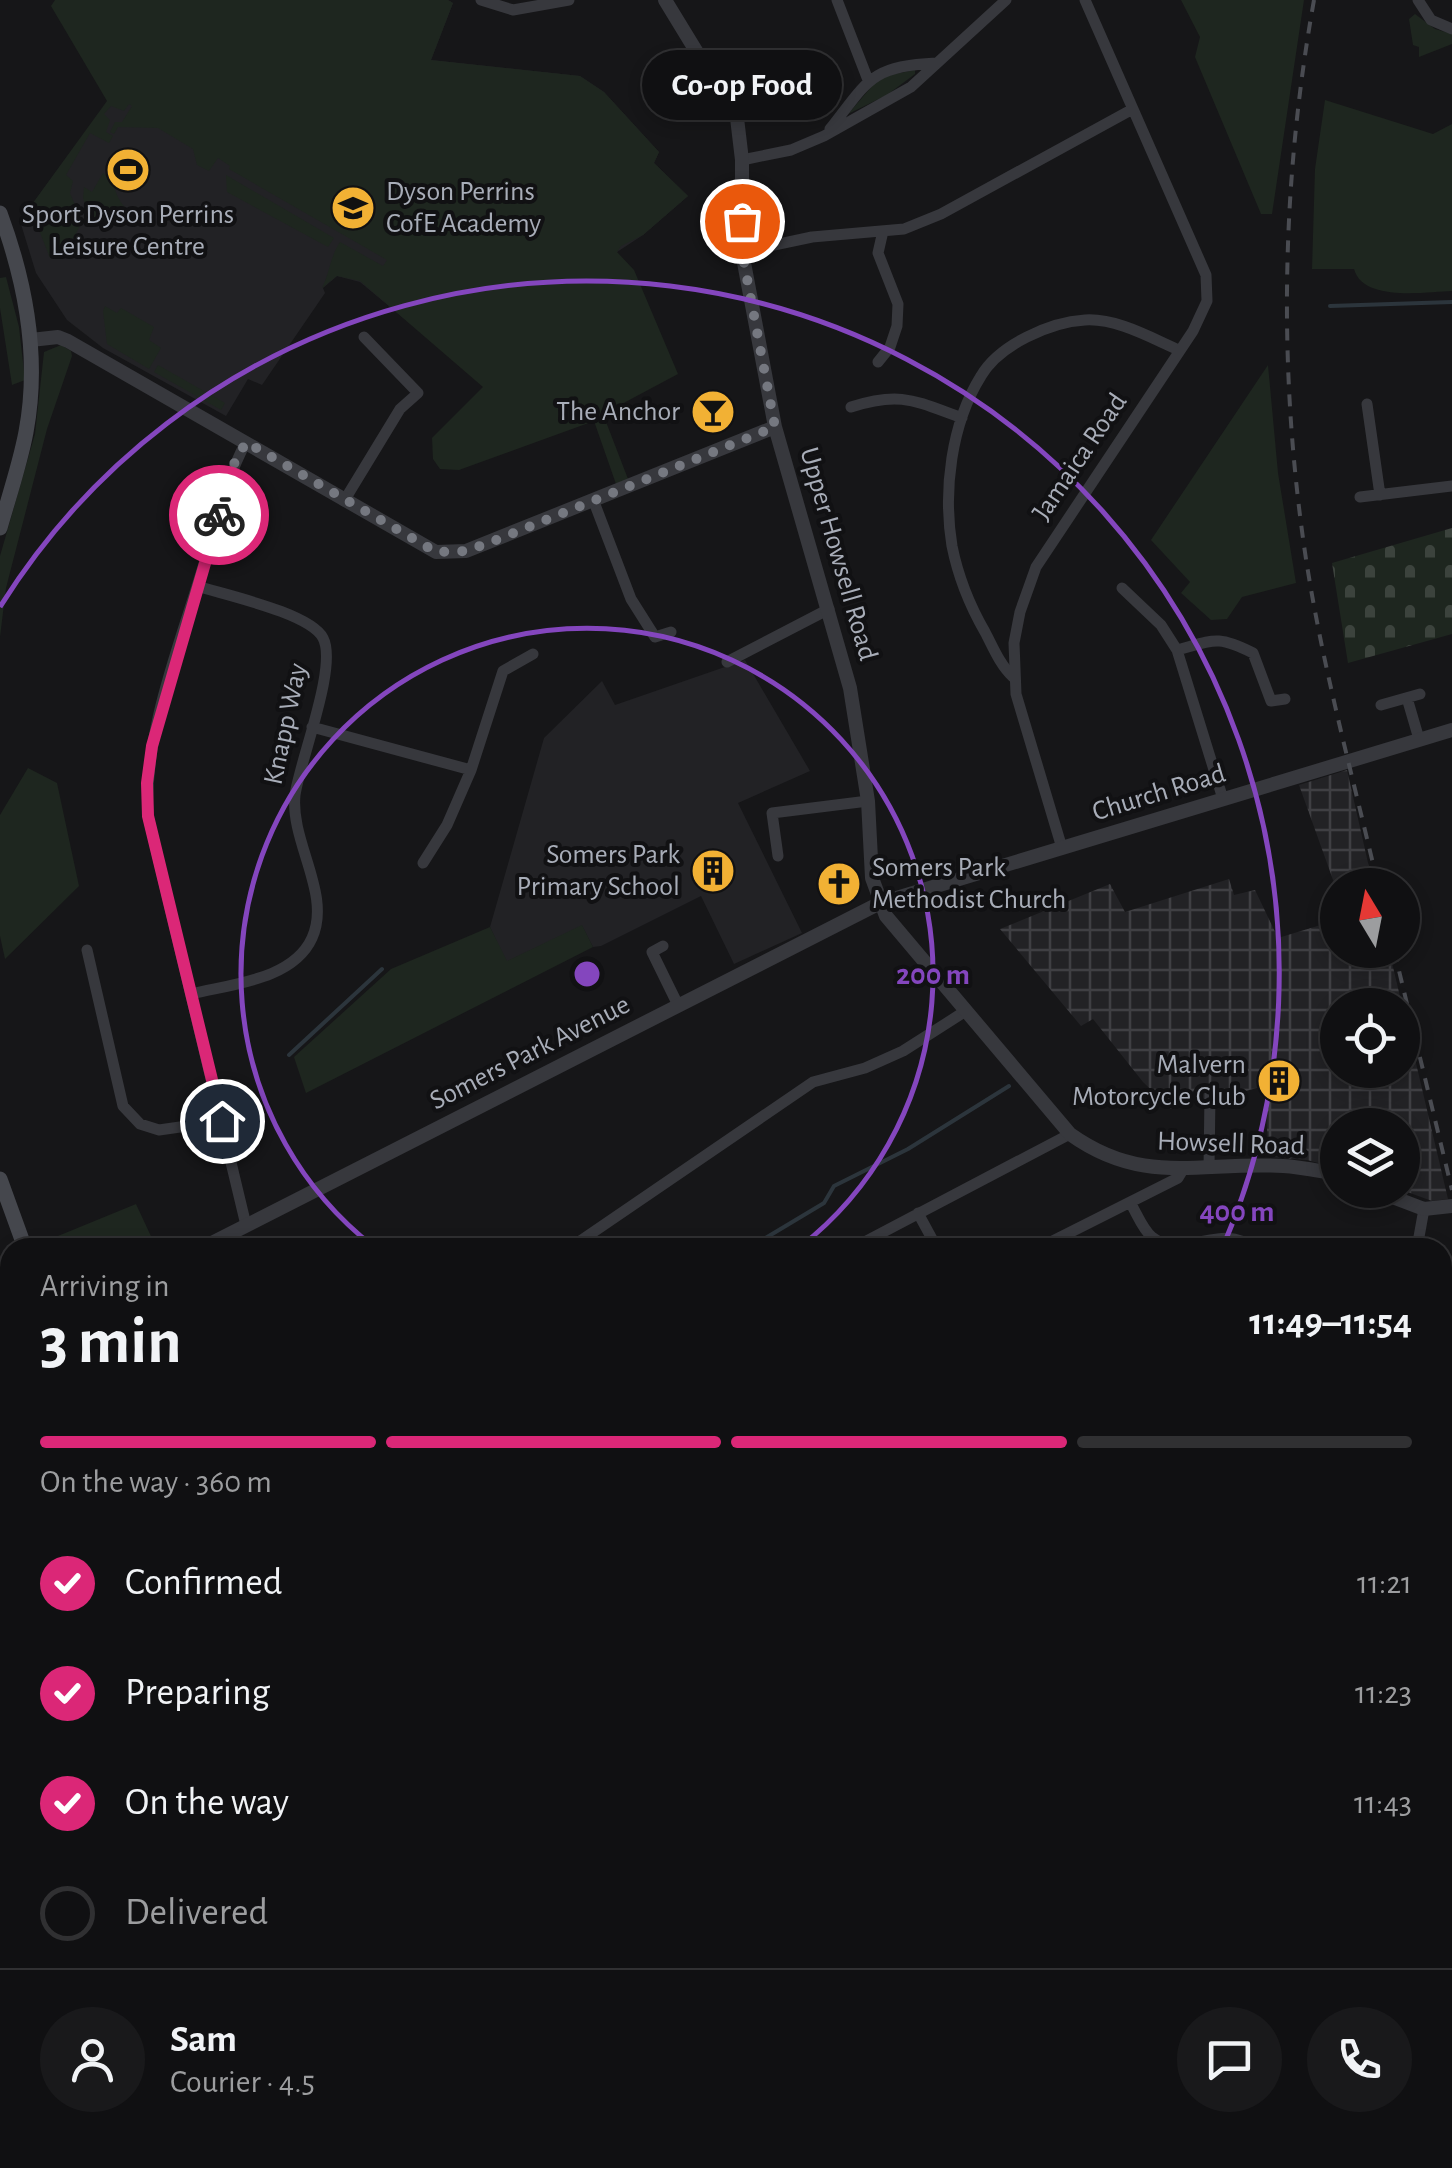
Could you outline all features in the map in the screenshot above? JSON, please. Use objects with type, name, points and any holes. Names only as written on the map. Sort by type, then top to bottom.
[{"type":"main road","points":[[0,213],[26,301],[33,375],[30,406],[5,491],[0,528]]},
{"type":"main road","points":[[0,1179],[21,1238]]},
{"type":"street","points":[[481,0],[513,10],[569,0]]},
{"type":"street","name":"Upper Howsell Road","points":[[665,0],[736,118],[742,160],[742,252],[775,427],[850,688],[868,801],[872,878],[880,903]]},
{"type":"street","points":[[837,0],[868,80]]},
{"type":"street","points":[[742,160],[791,150],[824,136],[911,87],[1006,0]]},
{"type":"street","name":"Jamaica Road","points":[[1062,848],[1014,677],[1020,612],[1036,567],[1193,331],[1207,300],[1206,275],[1085,0]]},
{"type":"street","points":[[1418,0],[1431,20],[1452,29]]},
{"type":"street","points":[[824,136],[868,80],[891,67],[936,63]]},
{"type":"street","points":[[742,252],[812,237],[904,229],[942,214],[1131,110]]},
{"type":"street","points":[[878,362],[890,347],[897,326],[898,304],[878,254],[883,231]]},
{"type":"street","points":[[1014,677],[1006,670],[975,615],[952,546],[949,482],[962,418],[982,373],[1021,339],[1061,323],[1090,319],[1120,326],[1179,350]]},
{"type":"street","points":[[31,340],[68,340],[436,552],[452,554],[594,502],[775,427]]},
{"type":"street","points":[[344,500],[400,410],[422,396],[367,342],[356,356]]},
{"type":"street","points":[[851,407],[886,398],[906,398],[962,418]]},
{"type":"street","points":[[1366,404],[1380,494]]},
{"type":"street","points":[[246,442],[234,464],[197,586],[152,746],[147,783],[148,816],[246,1225]]},
{"type":"street","points":[[1360,497],[1452,486]]},
{"type":"street","points":[[594,502],[650,642],[670,632]]},
{"type":"street","name":"Knapp Way","points":[[191,994],[281,970],[300,956],[313,936],[317,912],[297,825],[295,798],[326,663],[325,640],[316,629],[299,619],[197,586]]},
{"type":"street","points":[[1122,588],[1161,625],[1177,650],[1223,800]]},
{"type":"street","points":[[727,662],[828,609]]},
{"type":"street","points":[[1177,650],[1220,638],[1231,642],[1252,652],[1271,700],[1285,699]]},
{"type":"street","points":[[423,863],[447,825],[471,770],[503,671],[533,654]]},
{"type":"street","points":[[1381,705],[1413,696],[1419,738]]},
{"type":"street","points":[[312,727],[471,770]]},
{"type":"street","name":"Church Road","points":[[880,903],[1452,731]]},
{"type":"street","points":[[778,856],[772,813],[868,801]]},
{"type":"street","name":"Somers Park Avenue","points":[[221,1238],[880,903]]},
{"type":"street","name":"Howsell Road","points":[[880,903],[886,916],[964,1012],[1070,1134],[1095,1152],[1123,1164],[1184,1168],[1280,1166],[1320,1172]]},
{"type":"street","points":[[663,946],[652,952],[678,1004]]},
{"type":"street","points":[[87,950],[124,1106],[140,1124],[159,1130],[222,1121]]},
{"type":"street","points":[[585,1238],[813,1082],[865,1068],[904,1051],[964,1012]]},
{"type":"street","points":[[1209,1168],[1210,1094]]},
{"type":"street","points":[[872,1238],[1070,1134]]},
{"type":"street","points":[[1060,1238],[1178,1178],[1184,1168]]},
{"type":"street","points":[[1131,1204],[1153,1238]]},
{"type":"street","points":[[1420,1207],[1446,1207]]},
{"type":"street","points":[[1419,1238],[1424,1208]]},
{"type":"street","points":[[918,1213],[932,1238]]},
{"type":"shaded area","name":"Dyson Perrins CofE Academy","points":[[182,0],[448,0],[453,3],[431,60],[580,76],[604,92],[659,152],[654,163],[688,196],[617,252],[430,340],[360,282],[337,276],[323,288],[325,293],[262,385],[248,379],[226,416],[103,348],[67,320],[36,273],[20,221]]},
{"type":"shaded area","points":[[745,660],[810,771],[738,803],[802,933],[734,964],[701,896],[601,946],[593,947],[582,926],[506,962],[490,927],[544,738],[602,681],[615,705]]},
{"type":"shaded area","points":[[1347,770],[1369,868],[1329,868],[1299,785]]},
{"type":"shaded area","points":[[1229,879],[1234,895],[1255,890],[1278,938],[1320,925],[1320,968],[1393,968],[1398,988],[1320,988],[1320,1088],[1420,1088],[1420,1080],[1448,1199],[1432,1201],[1420,1197],[1420,1108],[1320,1108],[1320,1163],[1269,1157],[1264,1086],[1202,1103],[1190,1090],[1171,1109],[1143,1082],[1093,1019],[1081,1026],[1000,929],[1110,884],[1125,912]]},
{"type":"green space","name":"Dyson Perrins CofE Academy","points":[[55,0],[448,0],[453,3],[431,60],[580,76],[604,92],[659,152],[654,163],[688,196],[617,252],[634,270],[678,374],[603,414],[628,479],[616,484],[594,421],[459,470],[440,469],[433,459],[432,438],[483,387],[360,281],[337,276],[322,288],[340,242],[383,266],[387,260],[229,169],[218,158],[209,171],[197,165],[193,149],[158,128],[118,127],[114,134],[110,132],[115,122],[122,122],[132,106],[129,104],[124,111],[111,106],[104,114],[110,120],[106,132],[113,136],[109,143],[90,133],[66,175],[73,181],[70,193],[82,222],[64,256],[50,258],[30,207],[107,101],[51,6]]},
{"type":"green space","points":[[1181,0],[1304,0],[1272,214],[1261,214],[1195,57],[1200,37]]},
{"type":"green space","points":[[1415,14],[1435,29],[1452,34],[1452,44],[1419,57],[1409,19]]},
{"type":"green space","points":[[915,70],[887,95],[848,114],[880,77]]},
{"type":"green space","points":[[1325,100],[1433,134],[1452,124],[1452,291],[1382,291],[1360,279],[1354,269],[1312,269],[1315,169]]},
{"type":"green space","points":[[103,173],[125,207],[114,225],[89,216],[83,198],[84,187],[92,192]]},
{"type":"green space","points":[[226,175],[334,238],[328,247],[227,192]]},
{"type":"green space","points":[[6,277],[19,327],[25,380],[12,385],[0,308],[0,278]]},
{"type":"green space","points":[[105,306],[117,313],[121,308],[154,327],[149,340],[161,348],[149,369],[107,344]]},
{"type":"green space","points":[[61,345],[72,356],[47,429],[6,588],[0,637],[0,556],[35,434],[44,352]]},
{"type":"green space","points":[[158,365],[225,403],[221,410],[154,372]]},
{"type":"green space","points":[[1268,365],[1278,473],[1296,583],[1242,597],[1227,619],[1211,620],[1181,593],[1190,582],[1151,540]]},
{"type":"green space","points":[[1452,528],[1452,634],[1348,663],[1332,563]]},
{"type":"green space","points":[[28,768],[57,783],[79,886],[5,959],[0,936],[0,815]]},
{"type":"green space","points":[[582,925],[593,947],[306,1093],[294,1057],[391,969],[490,927],[507,961]]},
{"type":"green space","points":[[136,1204],[152,1238],[53,1238]]},
{"type":"waterway","points":[[1330,306],[1452,302]]},
{"type":"waterway","points":[[289,1055],[382,969]]},
{"type":"waterway","points":[[766,1238],[824,1203],[834,1186],[908,1149],[1009,1086]]},
{"type":"railway","points":[[1314,0],[1303,69],[1290,209],[1287,279],[1291,419],[1313,600],[1374,868]]},
{"type":"railway","points":[[1398,968],[1452,1190]]},
{"type":"way so far","points":[[219,515],[234,464],[246,442],[436,552],[452,554],[534,526],[775,427],[742,252],[742,221]]},
{"type":"place","name":"Sport Dyson Perrins Leisure Centre","points":[[128,170]]},
{"type":"place","name":"Dyson Perrins CofE Academy","points":[[353,208]]},
{"type":"place","name":"Co-op Food","points":[[742,221]]},
{"type":"place","name":"The Anchor","points":[[713,412]]},
{"type":"place","name":"Somers Park Primary School","points":[[713,871]]},
{"type":"place","name":"Somers Park Methodist Church","points":[[839,884]]},
{"type":"place","name":"Malvern Motorcycle Club","points":[[1279,1081]]},
{"type":"route","points":[[219,515],[152,746],[147,783],[148,816],[222,1121]]}]
